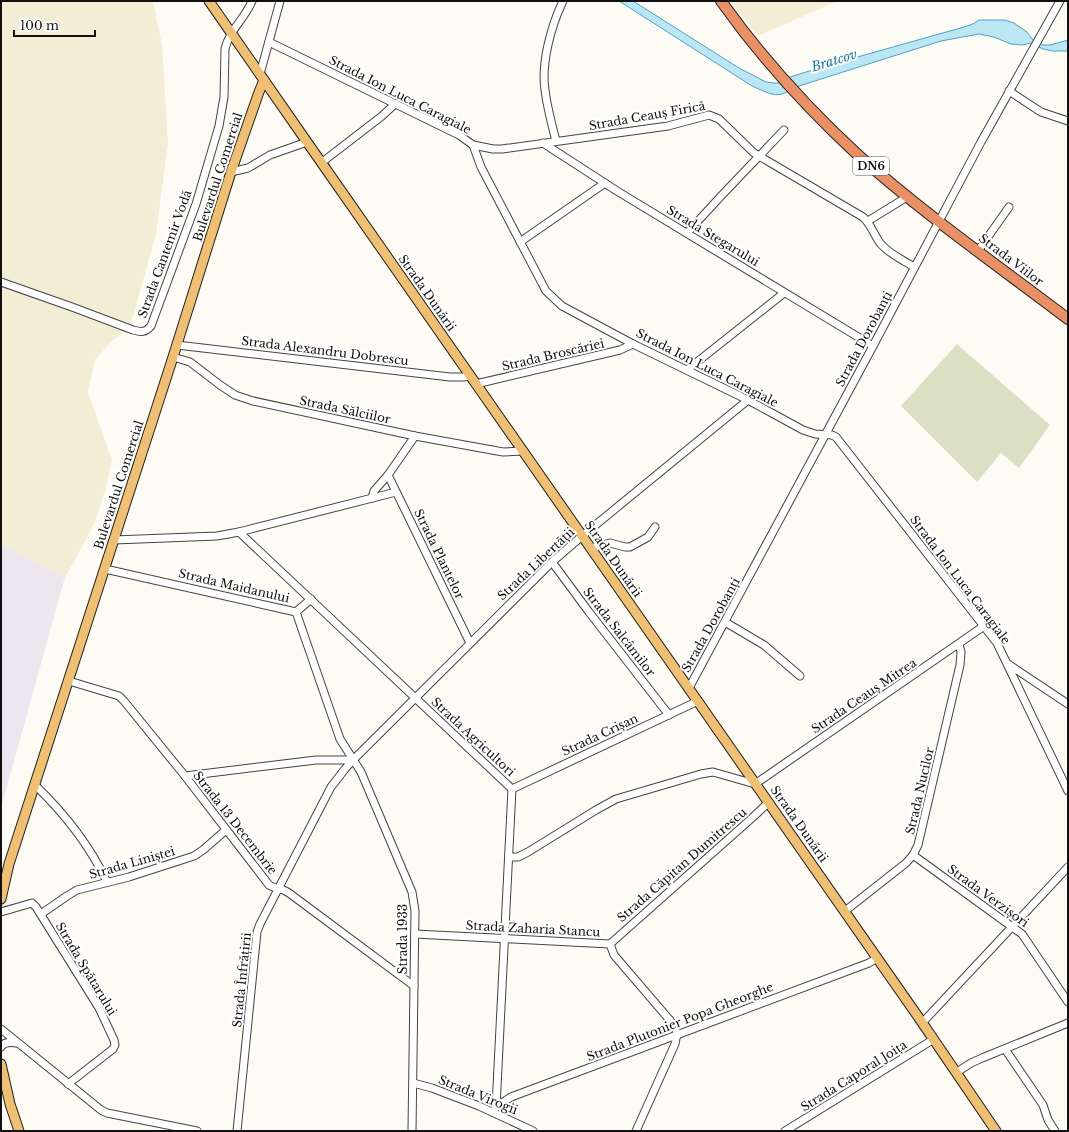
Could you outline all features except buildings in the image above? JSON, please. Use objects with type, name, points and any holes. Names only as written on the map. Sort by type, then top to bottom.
[{"type":"highway","name":"DN6","points":[[721,1],[744,33],[796,94],[858,155],[939,222]]},
{"type":"highway","name":"Strada Viilor","points":[[939,222],[1068,319]]},
{"type":"main road","name":"Strada Dunării","points":[[210,1],[321,163],[923,1022],[996,1131]]},
{"type":"main road","name":"Bulevardul Comercial","points":[[1,899],[9,864],[262,77]]},
{"type":"main road","points":[[1,1064],[18,1131]]},
{"type":"street","points":[[231,32],[250,7],[252,1]]},
{"type":"street","points":[[262,77],[269,42],[280,1]]},
{"type":"street","points":[[556,141],[544,89],[545,67],[548,46],[563,1]]},
{"type":"street","name":"Strada Dorobanți","points":[[689,688],[1009,91],[1060,1]]},
{"type":"street","name":"Strada Cantemir Vodă","points":[[1,282],[133,330],[142,332],[147,331],[151,326],[196,204],[219,126],[224,97],[225,49],[231,32]]},
{"type":"street","name":"Strada Ion Luca Caragiale","points":[[269,42],[459,135],[473,145],[481,167],[546,291],[562,306],[633,344],[748,400],[803,430],[824,435],[832,435],[839,440],[997,643],[1068,791]]},
{"type":"street","points":[[1009,91],[1029,106],[1068,122]]},
{"type":"street","points":[[321,163],[382,116],[395,104]]},
{"type":"street","name":"Strada Ceauș Firică","points":[[473,145],[493,149],[502,149],[668,126],[709,115],[719,119],[746,146],[759,156],[863,217],[868,221],[881,244],[885,248],[914,267]]},
{"type":"street","points":[[687,232],[784,130]]},
{"type":"street","points":[[231,172],[248,168],[270,155],[307,142]]},
{"type":"street","name":"Strada Stegarului","points":[[543,143],[605,184],[687,232],[873,346]]},
{"type":"street","points":[[520,242],[605,184]]},
{"type":"street","points":[[868,221],[908,197]]},
{"type":"street","points":[[978,251],[1009,207]]},
{"type":"street","points":[[687,370],[784,292]]},
{"type":"street","name":"Strada Broscăriei","points":[[476,384],[620,350],[633,344]]},
{"type":"street","name":"Strada Alexandru Dobrescu","points":[[177,345],[450,377],[464,378],[470,376]]},
{"type":"street","name":"Strada Sălciilor","points":[[173,357],[190,362],[235,395],[253,401],[415,436],[503,452],[523,451]]},
{"type":"street","name":"Strada Libertății","points":[[353,760],[552,562],[748,400]]},
{"type":"street","points":[[372,498],[374,491],[388,475],[415,436]]},
{"type":"street","name":"Strada Plantelor","points":[[388,475],[470,643]]},
{"type":"street","points":[[114,540],[217,536],[239,532],[396,492]]},
{"type":"street","points":[[591,548],[610,543],[630,547],[648,537],[655,527]]},
{"type":"street","name":"Strada Agricultori","points":[[239,532],[512,789],[495,1109]]},
{"type":"street","name":"Strada Salcâmilor","points":[[552,562],[669,715]]},
{"type":"street","name":"Strada Maidanului","points":[[105,569],[296,612],[340,739],[353,760]]},
{"type":"street","points":[[296,612],[311,600]]},
{"type":"street","points":[[725,622],[764,645],[800,676]]},
{"type":"street","name":"Strada Ceauș Mitrea","points":[[755,784],[984,626]]},
{"type":"street","name":"Strada Nucilor","points":[[845,911],[906,863],[913,855],[918,845],[960,665],[961,652],[959,644]]},
{"type":"street","points":[[1007,663],[1068,704]]},
{"type":"street","name":"Strada 13 Decembrie","points":[[69,681],[118,696],[124,701],[185,776],[269,885],[280,888],[289,893],[414,986]]},
{"type":"street","name":"Strada Crișan","points":[[512,789],[698,701]]},
{"type":"street","points":[[185,776],[332,759],[353,760]]},
{"type":"street","name":"Strada Înfrățirii","points":[[237,1131],[257,932],[331,788],[353,760]]},
{"type":"street","name":"Strada 1933","points":[[353,760],[361,772],[412,892],[415,911],[412,1131]]},
{"type":"street","points":[[509,857],[524,855],[616,799],[701,774],[713,772],[755,784]]},
{"type":"street","points":[[35,785],[72,827],[92,854],[107,882]]},
{"type":"street","name":"Strada Căpitan Dumitrescu","points":[[610,944],[746,824],[768,802]]},
{"type":"street","name":"Strada Liniștei","points":[[41,914],[77,890],[139,874],[194,856],[226,830]]},
{"type":"street","name":"Strada Verzișori","points":[[913,855],[1022,934],[1068,1002]]},
{"type":"street","points":[[923,1022],[1068,867]]},
{"type":"street","name":"Strada Spătarului","points":[[1,912],[32,903],[41,914],[99,1008],[114,1040],[115,1045],[109,1053],[68,1084]]},
{"type":"street","name":"Strada Zaharia Stancu","points":[[415,934],[610,944],[614,955],[674,1025],[678,1034]]},
{"type":"street","name":"Strada Plutonier Popa Gheorghe","points":[[495,1109],[511,1097],[869,963],[877,958]]},
{"type":"street","points":[[957,1072],[971,1063],[1005,1048],[1068,1024]]},
{"type":"street","points":[[1,1029],[100,1110],[107,1114],[197,1131]]},
{"type":"street","points":[[636,1131],[675,1044],[678,1034]]},
{"type":"street","name":"Strada Caporal Joița","points":[[785,1131],[934,1039]]},
{"type":"street","points":[[1,1048],[6,1043],[18,1043]]},
{"type":"street","points":[[1005,1048],[1043,1105],[1048,1120],[1056,1131]]},
{"type":"street","name":"Strada Virogii","points":[[413,1083],[495,1109],[533,1131]]},
{"type":"shaded area","points":[[1,1],[153,1],[162,45],[168,143],[156,234],[130,327],[111,342],[95,360],[88,392],[112,460],[105,491],[95,522],[65,577],[1,544]]},
{"type":"shaded area","points":[[730,1],[840,1],[758,36]]},
{"type":"shaded area","points":[[1,544],[65,577],[1,808]]},
{"type":"green space","points":[[957,344],[1050,425],[1019,468],[1001,453],[977,482],[901,406]]},
{"type":"water","points":[[619,1],[633,1],[739,68],[766,82],[773,83],[779,83],[790,77],[822,67],[964,27],[979,20],[1005,20],[1014,23],[1027,32],[1033,40],[1043,45],[1050,45],[1068,40],[1068,51],[1052,51],[1043,49],[1031,43],[1022,45],[1011,44],[994,37],[979,34],[941,41],[799,86],[785,93],[776,95],[752,86]]},
{"type":"water label","name":"Bratcov","points":[[834,60]]}]
